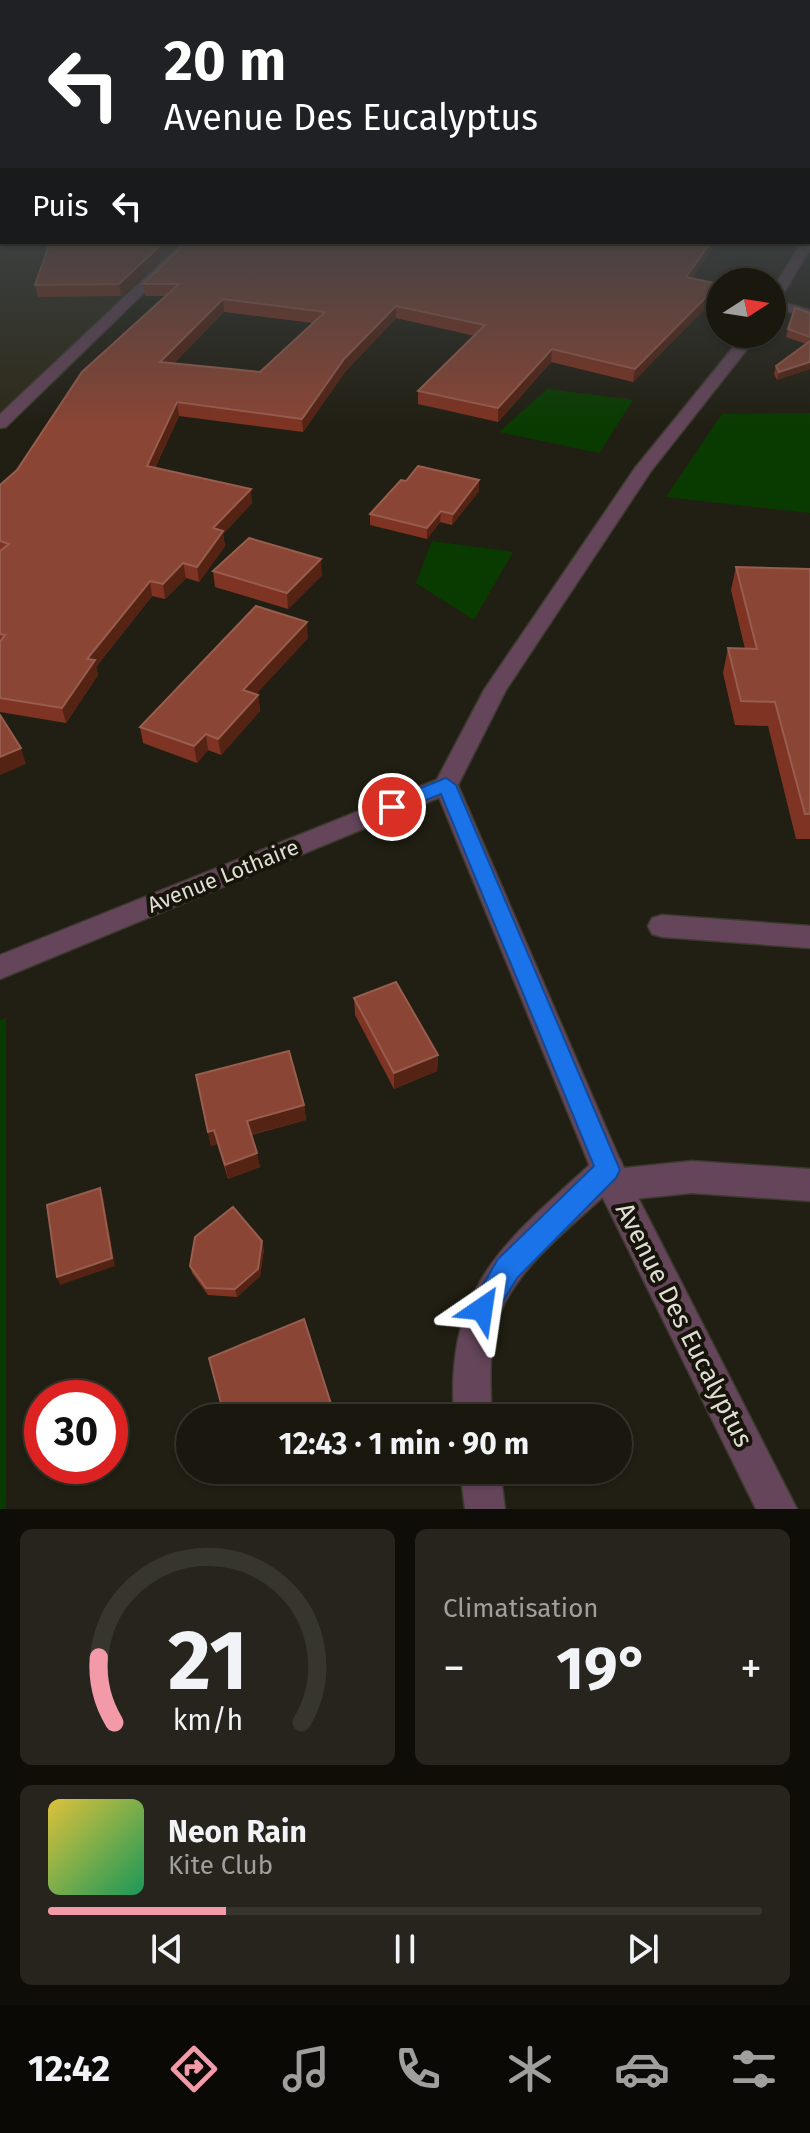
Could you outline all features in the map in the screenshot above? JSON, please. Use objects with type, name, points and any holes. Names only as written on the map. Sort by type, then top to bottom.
[{"type":"street","points":[[0,423],[143,286]]},
{"type":"street","points":[[786,306],[810,314]]},
{"type":"street","points":[[446,785],[495,690],[644,468],[741,348]]},
{"type":"street","name":"Avenue Lothaire","points":[[0,967],[446,785]]},
{"type":"street","name":"Avenue Des Eucalyptus","points":[[446,785],[611,1178],[777,1509]]},
{"type":"street","points":[[662,926],[810,937]]},
{"type":"street","points":[[472,1404],[482,1309],[508,1268],[611,1178],[692,1177],[810,1185]]},
{"type":"street","points":[[482,1484],[485,1509]]},
{"type":"shaded area","points":[[0,286],[143,286],[80,338],[0,422]]},
{"type":"green space","points":[[547,389],[633,400],[599,453],[499,432]]},
{"type":"green space","points":[[810,413],[810,513],[666,497],[722,414]]},
{"type":"green space","points":[[432,541],[513,552],[474,620],[416,583]]},
{"type":"green space","points":[[6,1018],[6,1509],[0,1509],[0,1020]]},
{"type":"building","points":[[176,286],[706,286],[706,297],[635,369],[552,349],[498,408],[418,391],[485,325],[396,306],[344,359],[302,419],[177,402],[147,466],[251,489],[213,528],[223,531],[197,567],[183,563],[163,584],[150,581],[87,659],[95,660],[62,708],[0,698],[0,642],[5,635],[0,634],[0,551],[9,544],[0,541],[0,485],[17,470],[82,372]],"holes":[[[223,299],[325,312],[260,372],[160,362]]]},
{"type":"building","points":[[795,308],[810,313],[810,337],[788,329]]},
{"type":"building","points":[[810,341],[810,362],[779,372],[776,366]]},
{"type":"building","points":[[418,466],[479,480],[453,514],[441,511],[427,528],[370,514],[401,480],[406,481]]},
{"type":"building","points":[[249,538],[321,559],[287,593],[213,571]]},
{"type":"building","points":[[736,567],[810,569],[810,814],[805,814],[775,702],[741,701],[728,648],[757,649]]},
{"type":"building","points":[[256,606],[307,622],[243,690],[258,695],[218,739],[206,734],[194,746],[140,727]]},
{"type":"building","points":[[0,715],[21,748],[0,757]]},
{"type":"building","points":[[396,982],[438,1055],[394,1073],[354,998]]},
{"type":"building","points":[[289,1051],[304,1105],[247,1121],[257,1153],[225,1165],[214,1130],[208,1132],[196,1075]]},
{"type":"building","points":[[100,1188],[112,1258],[57,1277],[47,1205]]},
{"type":"building","points":[[233,1207],[262,1241],[258,1269],[235,1289],[206,1288],[190,1266],[195,1237]]},
{"type":"building","points":[[304,1319],[331,1404],[221,1404],[209,1358]]},
{"type":"route","points":[[392,807],[446,785],[608,1170],[508,1268],[482,1309]]}]
